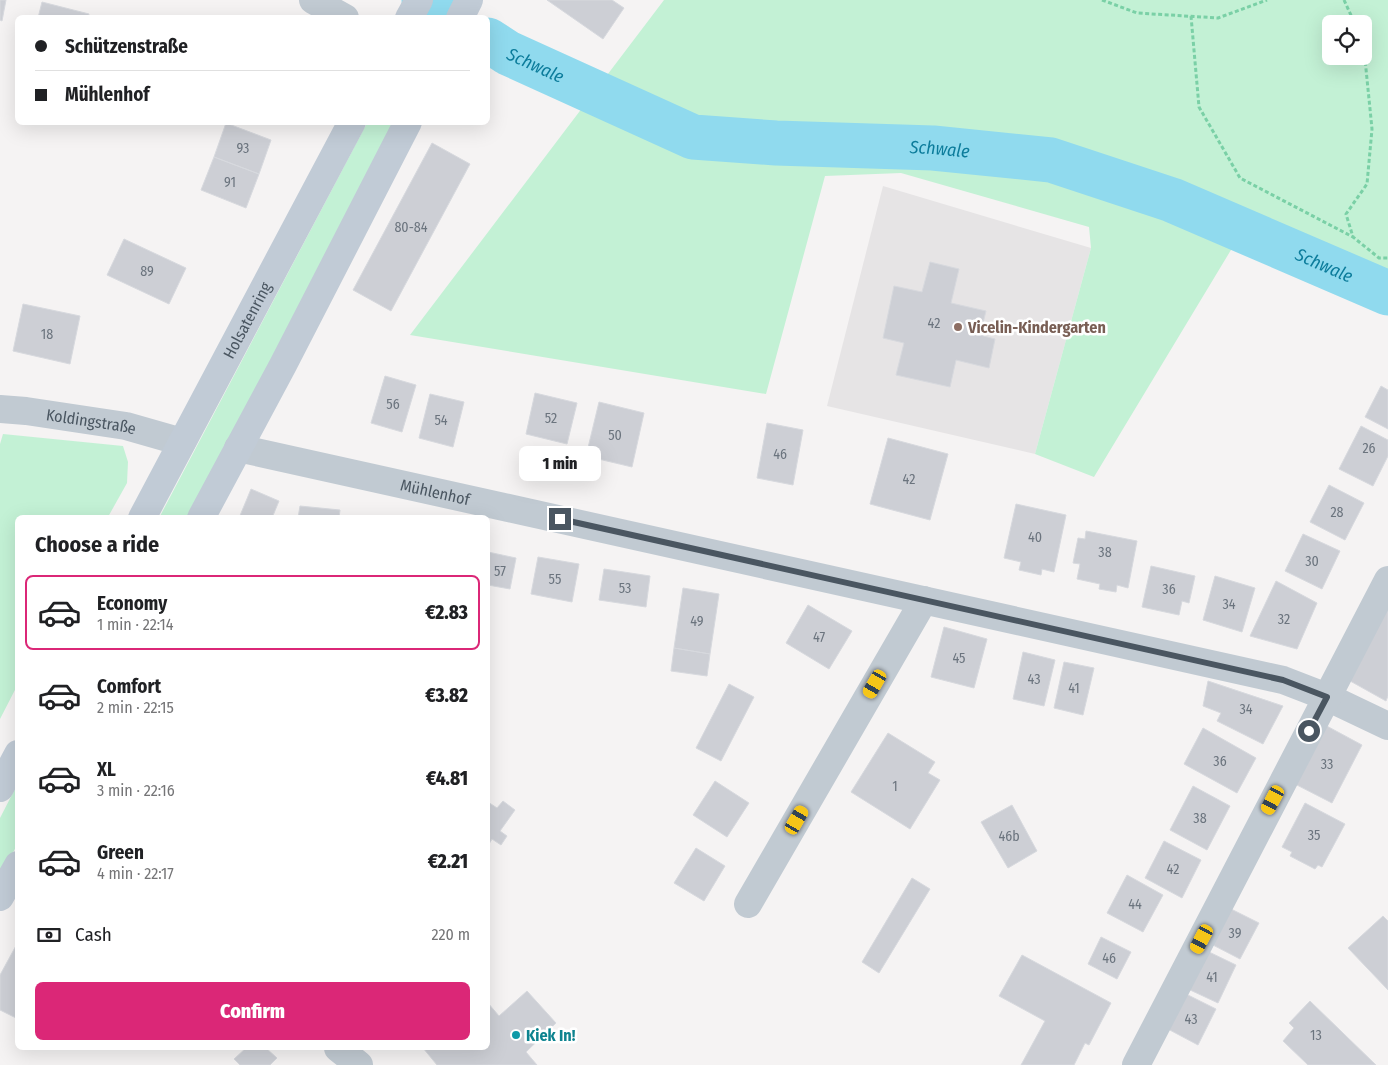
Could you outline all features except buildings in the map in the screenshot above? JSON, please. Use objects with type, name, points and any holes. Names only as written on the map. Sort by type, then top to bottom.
[{"type":"main road","points":[[411,15],[419,0]]},
{"type":"main road","points":[[462,15],[469,0]]},
{"type":"main road","name":"Holsatenring","points":[[144,515],[350,125]]},
{"type":"main road","points":[[204,515],[406,125]]},
{"type":"main road","points":[[0,897],[15,870]]},
{"type":"street","points":[[313,0],[340,15]]},
{"type":"street","name":"Koldingstraße","points":[[0,409],[126,426],[182,442]]},
{"type":"street","name":"Mühlenhof","points":[[238,448],[1283,680],[1327,697],[1388,726]]},
{"type":"street","points":[[1141,1063],[1388,580]]},
{"type":"street","points":[[748,904],[924,600]]},
{"type":"street","points":[[340,1050],[359,1065]]},
{"type":"path","points":[[1102,0],[1137,13],[1218,18],[1267,0]]},
{"type":"path","points":[[1344,0],[1351,15]]},
{"type":"path","points":[[1191,16],[1199,107],[1240,178],[1353,237],[1379,258],[1388,258]]},
{"type":"path","points":[[1353,237],[1346,214],[1368,184],[1372,129],[1366,65]]},
{"type":"shaded area","name":"Vicelin-Kindergarten","points":[[883,186],[1091,248],[1035,454],[827,406]]},
{"type":"green space","points":[[664,0],[1388,0],[1388,293],[1243,230],[1094,477],[1035,454],[1091,248],[1089,227],[901,173],[825,176],[766,394],[410,335]]},
{"type":"green space","points":[[366,125],[398,125],[193,515],[161,515]]},
{"type":"green space","points":[[3,434],[123,446],[128,462],[127,483],[109,515],[15,515],[15,690],[0,719],[0,444]]},
{"type":"green space","points":[[15,789],[15,849],[0,877],[0,818]]},
{"type":"waterway","name":"Schwale","points":[[424,0],[447,15]]},
{"type":"waterway","name":"Schwale","points":[[490,41],[508,53],[693,137],[776,143],[933,148],[1051,160],[1172,200],[1388,293]]},
{"type":"place","name":"Vicelin-Kindergarten","points":[[958,327]]},
{"type":"place","name":"Kiek In!","points":[[516,1035]]},
{"type":"route","points":[[560,519],[1283,680],[1327,697],[1309,731]]}]
